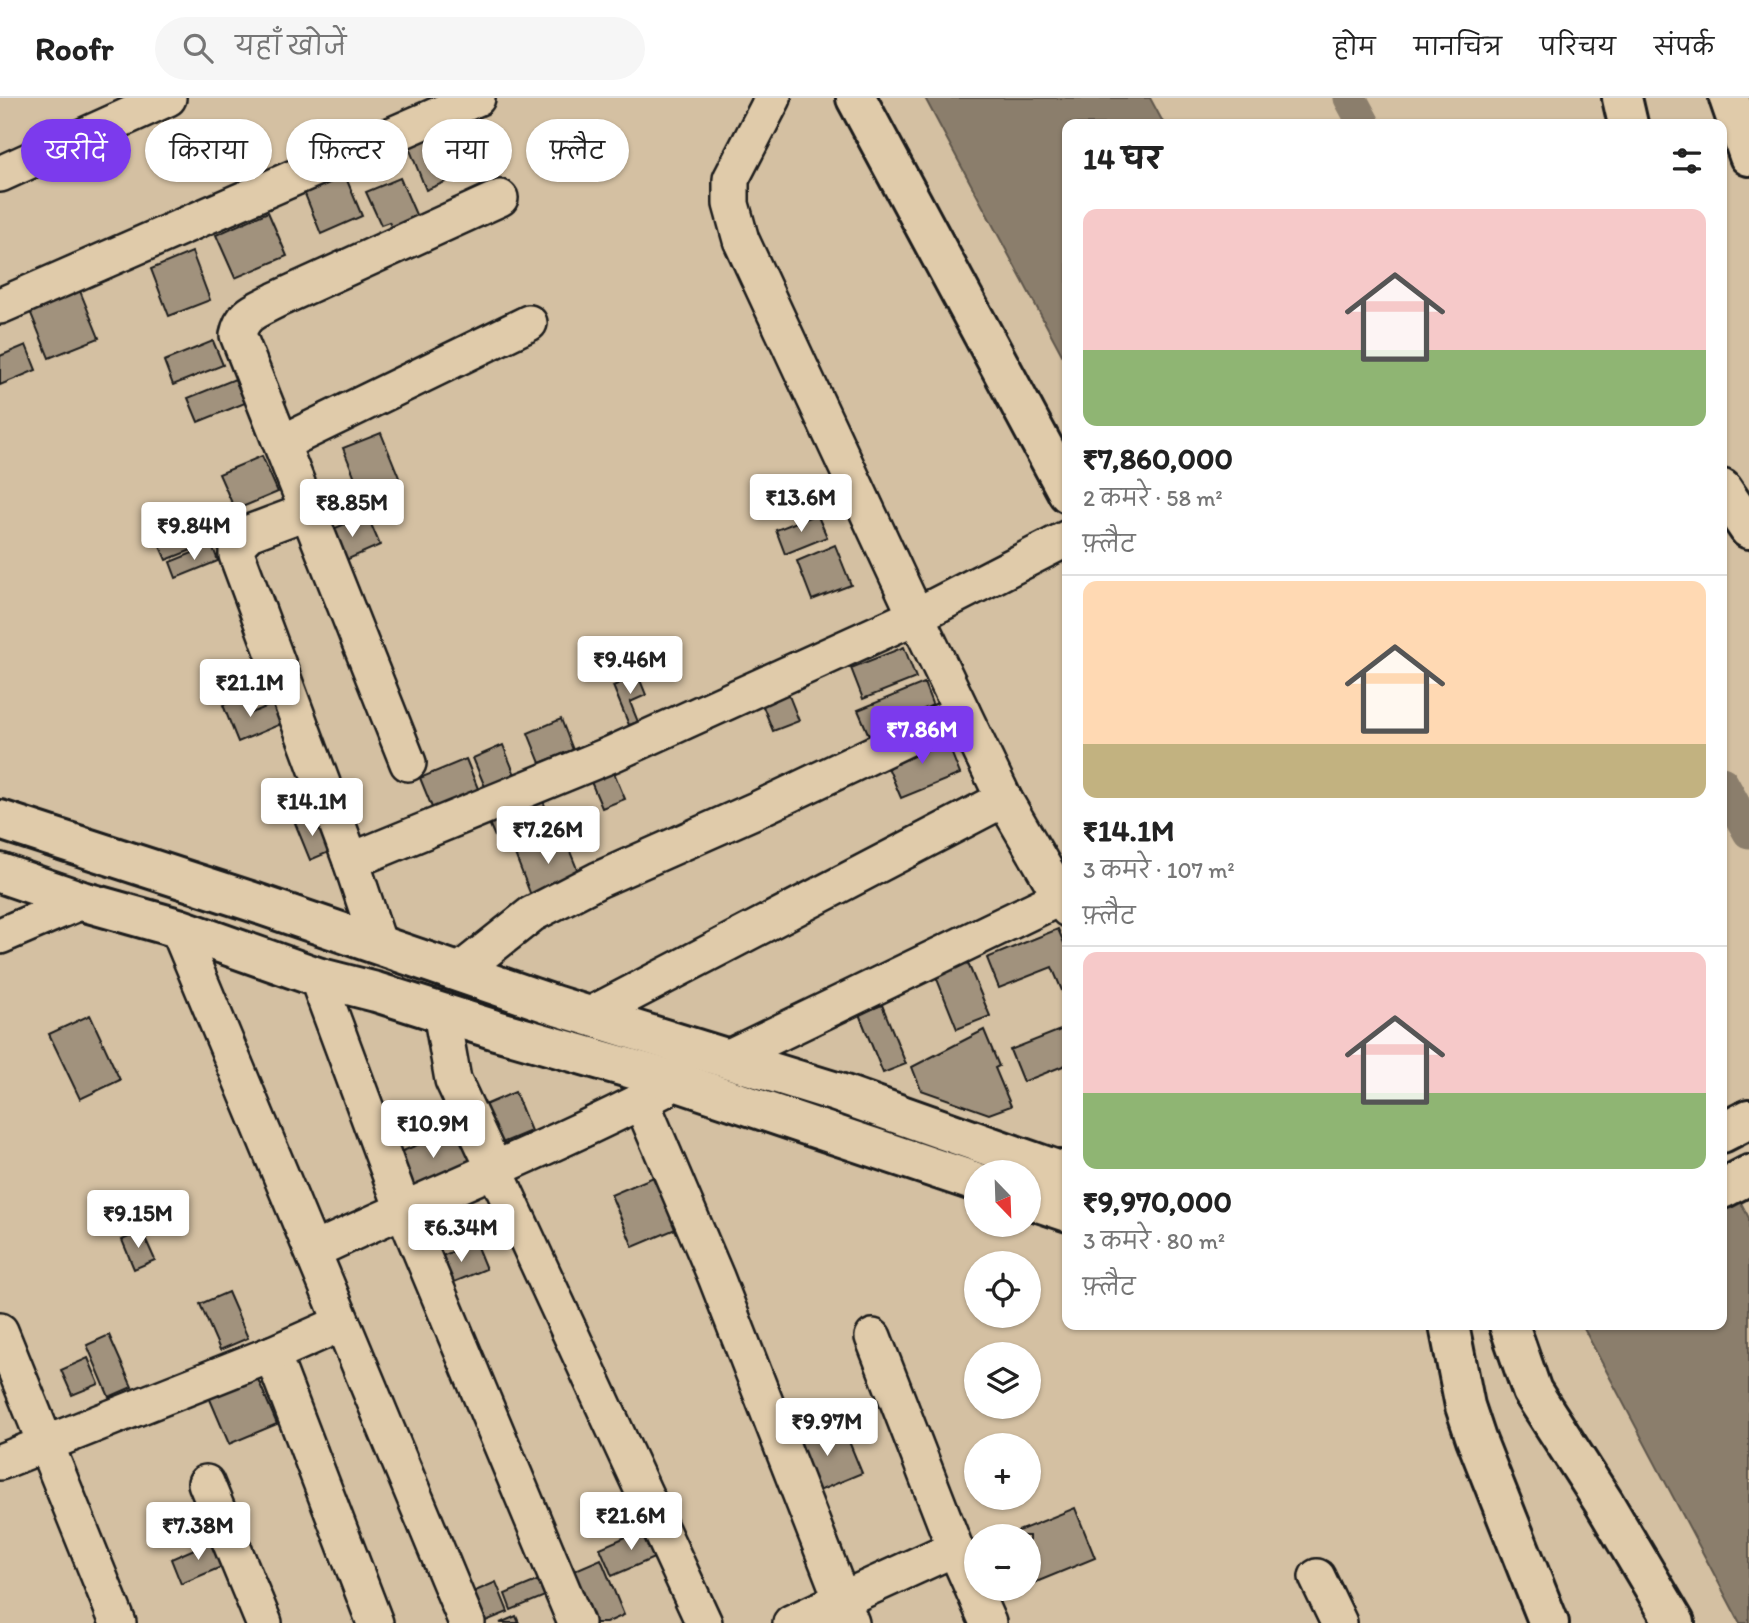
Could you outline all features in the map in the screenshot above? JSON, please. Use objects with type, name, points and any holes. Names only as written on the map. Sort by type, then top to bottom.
[{"type":"main road","points":[[856,98],[1062,482]]},
{"type":"main road","points":[[1622,98],[1627,119]]},
{"type":"main road","points":[[1729,98],[1749,156]]},
{"type":"main road","points":[[1727,496],[1749,529]]},
{"type":"main road","points":[[0,820],[589,1016],[836,1092],[1062,1172]]},
{"type":"main road","points":[[0,873],[82,901],[178,929],[317,977],[678,1082],[964,1178]]},
{"type":"main road","points":[[1727,1130],[1749,1119]]},
{"type":"main road","points":[[1727,1186],[1749,1175]]},
{"type":"main road","points":[[1041,1203],[1062,1210]]},
{"type":"main road","points":[[1450,1330],[1472,1428],[1549,1623]]},
{"type":"main road","points":[[1511,1330],[1532,1391],[1604,1503],[1675,1623]]},
{"type":"street","points":[[0,174],[168,98]]},
{"type":"street","points":[[0,306],[477,98]]},
{"type":"street","points":[[773,98],[731,179],[731,204],[741,240],[1004,799],[1062,900]]},
{"type":"street","points":[[408,762],[238,335],[240,323],[248,315],[276,300],[500,198]]},
{"type":"street","points":[[282,443],[529,323]]},
{"type":"street","points":[[308,511],[248,533],[237,545],[237,555],[351,861],[379,945]]},
{"type":"street","points":[[351,861],[612,754],[916,615],[1062,541]]},
{"type":"street","points":[[459,972],[532,914],[598,880],[962,712]]},
{"type":"street","points":[[589,1016],[1004,799]]},
{"type":"street","points":[[0,936],[82,901]]},
{"type":"street","points":[[727,1058],[1062,904]]},
{"type":"street","points":[[178,929],[467,1623]]},
{"type":"street","points":[[317,977],[403,1209],[576,1623]]},
{"type":"street","points":[[441,1012],[453,1080],[704,1623]]},
{"type":"street","points":[[313,1251],[495,1170],[678,1082]]},
{"type":"street","points":[[641,1101],[716,1277],[846,1612]]},
{"type":"street","points":[[0,1462],[272,1354],[342,1323]]},
{"type":"street","points":[[0,1331],[118,1623]]},
{"type":"street","points":[[873,1337],[955,1548],[988,1623]]},
{"type":"street","points":[[272,1354],[375,1623]]},
{"type":"street","points":[[206,1483],[264,1623]]},
{"type":"street","points":[[791,1623],[846,1612],[955,1548]]},
{"type":"street","points":[[1317,1577],[1339,1623]]},
{"type":"shaded area","points":[[925,98],[1150,98],[1161,119],[1062,119],[1062,355]]},
{"type":"shaded area","points":[[1727,1176],[1749,1218],[1749,1623],[1740,1623],[1585,1330],[1727,1330]]},
{"type":"building","points":[[422,133],[422,180],[408,145],[408,139]]},
{"type":"building","points":[[321,182],[348,182],[362,216],[321,234],[303,189]]},
{"type":"building","points":[[390,182],[402,182],[421,226],[396,237],[389,222],[381,225],[366,192]]},
{"type":"building","points":[[423,182],[445,182],[426,190]]},
{"type":"building","points":[[268,212],[287,256],[235,278],[216,235]]},
{"type":"building","points":[[192,252],[210,300],[169,316],[151,269]]},
{"type":"building","points":[[80,291],[99,338],[49,358],[30,311]]},
{"type":"building","points":[[213,341],[223,365],[173,385],[164,361]]},
{"type":"building","points":[[26,345],[36,370],[0,385],[0,356]]},
{"type":"building","points":[[235,379],[245,403],[198,422],[188,398]]},
{"type":"building","points":[[381,433],[400,480],[362,495],[343,448]]},
{"type":"building","points":[[262,456],[278,492],[235,510],[219,474]]},
{"type":"building","points":[[817,514],[827,537],[785,554],[776,530]]},
{"type":"building","points":[[367,515],[380,545],[337,564],[323,533]]},
{"type":"building","points":[[204,524],[212,542],[166,560],[158,542]]},
{"type":"building","points":[[212,545],[218,561],[176,578],[170,562]]},
{"type":"building","points":[[835,545],[851,585],[812,600],[797,561]]},
{"type":"building","points":[[904,647],[916,678],[863,699],[851,668]]},
{"type":"building","points":[[638,675],[646,695],[630,702],[638,722],[629,725],[613,686]]},
{"type":"building","points":[[924,683],[938,719],[873,745],[858,710]]},
{"type":"building","points":[[786,688],[799,721],[773,731],[760,699]]},
{"type":"building","points":[[242,697],[249,714],[273,704],[281,724],[238,742],[223,705]]},
{"type":"building","points":[[561,719],[573,750],[540,763],[528,733]]},
{"type":"building","points":[[944,734],[960,774],[901,798],[884,758]]},
{"type":"building","points":[[503,745],[515,775],[485,787],[473,758]]},
{"type":"building","points":[[466,759],[479,791],[433,810],[420,778]]},
{"type":"building","points":[[612,768],[625,799],[602,808],[589,777]]},
{"type":"building","points":[[543,801],[555,831],[502,853],[489,823]]},
{"type":"building","points":[[314,815],[329,852],[310,860],[295,823]]},
{"type":"building","points":[[563,834],[581,879],[532,898],[515,854]]},
{"type":"building","points":[[1058,929],[1062,938],[1062,991],[1052,967],[999,988],[987,958]]},
{"type":"building","points":[[967,961],[990,1016],[957,1029],[935,974]]},
{"type":"building","points":[[882,1005],[906,1064],[883,1073],[859,1014]]},
{"type":"building","points":[[90,1015],[120,1080],[80,1099],[49,1034]]},
{"type":"building","points":[[1062,1029],[1062,1066],[1023,1082],[1010,1050]]},
{"type":"building","points":[[984,1030],[999,1066],[995,1068],[1011,1106],[989,1114],[921,1090],[912,1067]]},
{"type":"building","points":[[515,1092],[531,1131],[490,1148],[473,1110]]},
{"type":"building","points":[[463,1126],[478,1162],[404,1194],[388,1157]]},
{"type":"building","points":[[663,1173],[685,1225],[633,1247],[611,1195]]},
{"type":"building","points":[[142,1231],[155,1260],[134,1269],[122,1240]]},
{"type":"building","points":[[475,1242],[486,1269],[447,1285],[437,1258]]},
{"type":"building","points":[[228,1292],[248,1338],[220,1350],[200,1304]]},
{"type":"building","points":[[109,1335],[132,1387],[109,1397],[87,1345]]},
{"type":"building","points":[[88,1358],[99,1384],[72,1395],[61,1370]]},
{"type":"building","points":[[257,1377],[277,1424],[229,1444],[209,1397]]},
{"type":"building","points":[[841,1422],[862,1473],[814,1493],[792,1443]]},
{"type":"building","points":[[1075,1508],[1095,1558],[1041,1580],[1041,1524],[1036,1524]]},
{"type":"building","points":[[649,1527],[661,1555],[612,1576],[600,1548]]},
{"type":"building","points":[[215,1540],[226,1565],[181,1584],[171,1559]]},
{"type":"building","points":[[601,1559],[624,1615],[606,1623],[585,1623],[564,1575]]},
{"type":"building","points":[[551,1575],[557,1591],[511,1610],[505,1594]]},
{"type":"building","points":[[496,1582],[508,1612],[481,1623],[464,1596]]},
{"type":"building","points":[[516,1616],[519,1623],[500,1623]]},
{"type":"waterway","points":[[1350,98],[1361,119]]},
{"type":"waterway","points":[[1727,792],[1749,832]]}]
